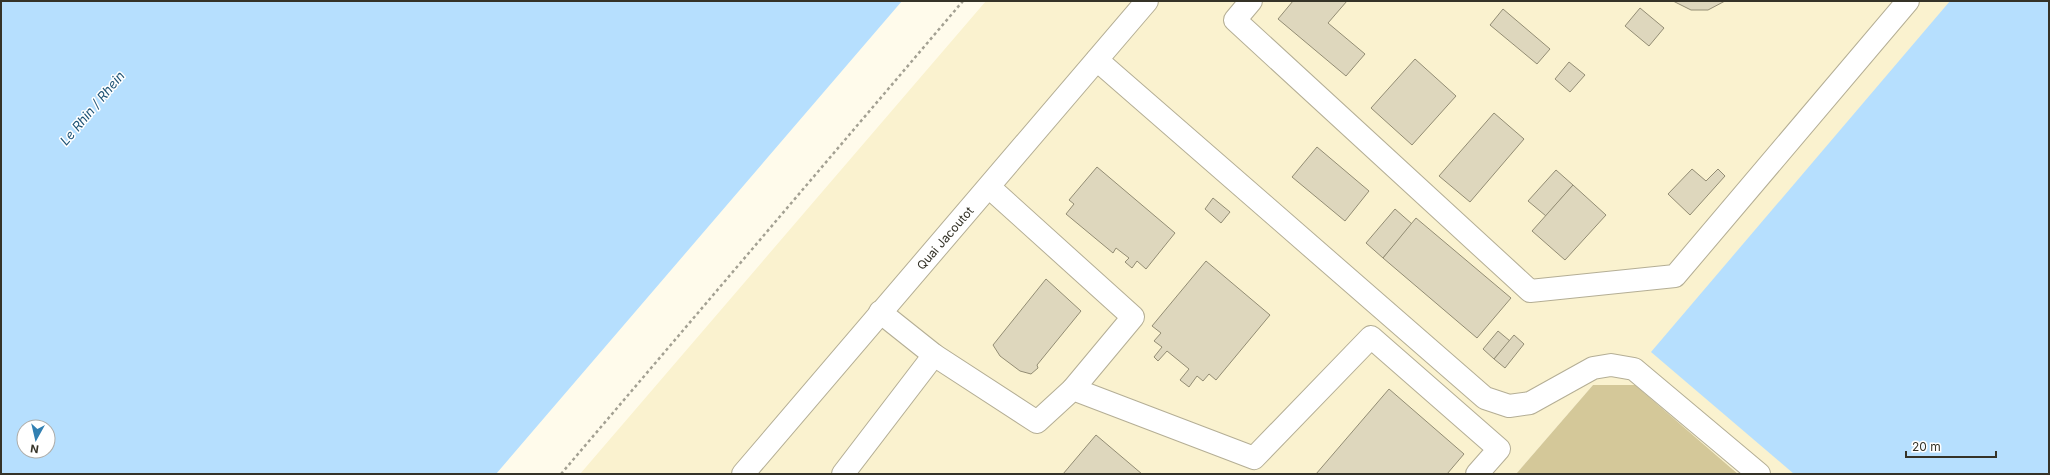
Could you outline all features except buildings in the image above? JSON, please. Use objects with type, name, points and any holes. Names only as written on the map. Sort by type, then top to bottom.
[{"type":"street","name":"Quai Jacoutot","points":[[743,474],[1147,1]]},
{"type":"street","points":[[1251,1],[1235,20],[1530,291],[1675,276],[1908,1]]},
{"type":"street","points":[[1097,60],[1485,398],[1509,406],[1530,403],[1593,368],[1611,365],[1634,369],[1759,474]]},
{"type":"street","points":[[880,312],[934,355],[1037,422],[1072,389],[1133,317],[989,187]]},
{"type":"street","points":[[1072,389],[1254,458],[1371,337],[1499,449],[1477,474]]},
{"type":"street","points":[[843,474],[934,355]]},
{"type":"path","points":[[561,474],[963,1]]},
{"type":"shaded area","points":[[986,1],[2049,1],[2049,474],[1738,474],[1635,385],[1593,385],[1516,474],[580,474]]},
{"type":"shaded area","points":[[1593,385],[1635,385],[1738,474],[1516,474]]},
{"type":"water","name":"Le Rhin / Rhein","points":[[1,1],[902,1],[496,474],[1,474]]},
{"type":"water","points":[[1950,1],[2049,1],[2049,474],[1794,474],[1651,352]]}]
